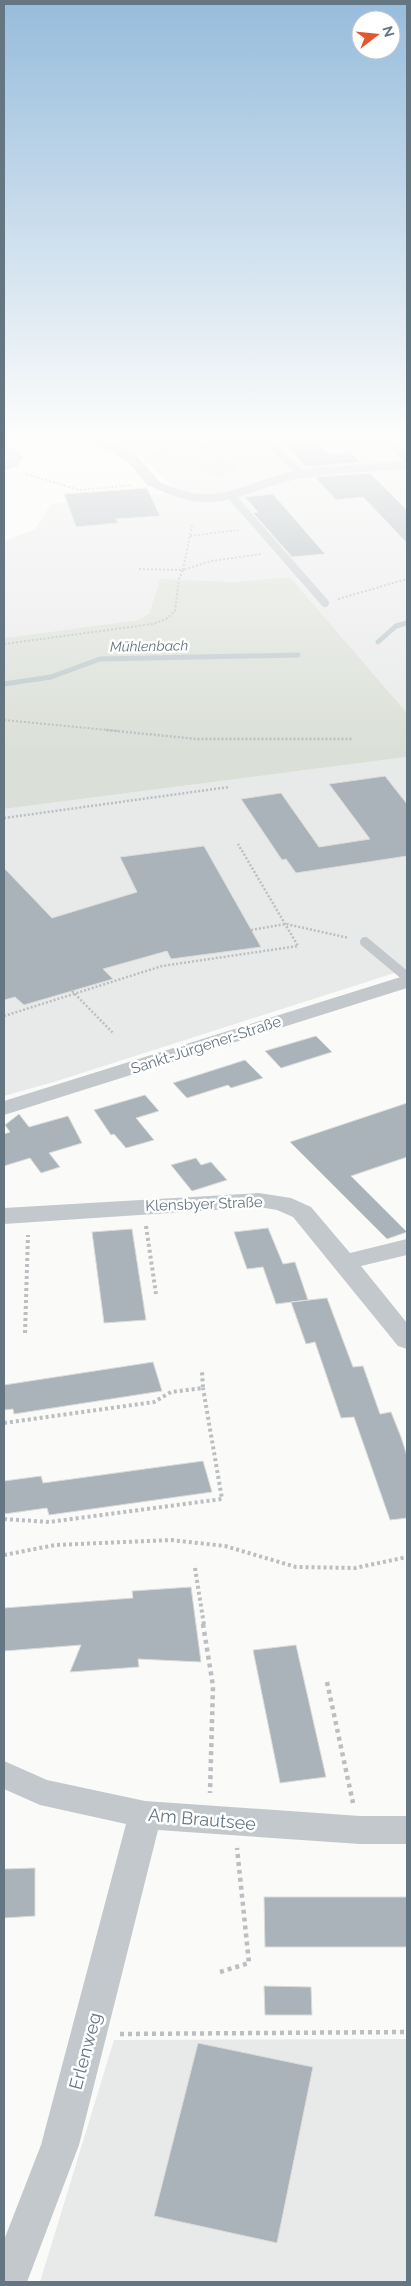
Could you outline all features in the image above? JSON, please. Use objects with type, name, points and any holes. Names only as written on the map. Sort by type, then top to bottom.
[{"type":"street","name":"Sankt-Jürgener-Straße","points":[[4,1108],[407,981]]},
{"type":"street","name":"Klensbyer Straße","points":[[4,1216],[259,1200],[282,1203],[302,1212],[407,1340]]},
{"type":"street","points":[[344,1262],[407,1247]]},
{"type":"street","name":"Am Brautsee","points":[[4,1774],[40,1792],[146,1815],[220,1822],[360,1830],[407,1830]]},
{"type":"street","name":"Erlenweg","points":[[7,2282],[60,2145],[146,1815]]},
{"type":"lane","points":[[269,541],[326,603]]},
{"type":"lane","points":[[365,942],[407,977]]},
{"type":"path","points":[[4,644],[154,624],[166,619],[176,611],[180,579],[189,541]]},
{"type":"path","points":[[139,569],[183,570],[211,561],[279,552]]},
{"type":"path","points":[[326,603],[407,579]]},
{"type":"path","points":[[4,720],[197,739],[353,738]]},
{"type":"path","points":[[4,818],[229,787]]},
{"type":"path","points":[[4,1016],[72,992],[162,966],[298,946],[238,844]]},
{"type":"path","points":[[252,930],[286,924],[365,942]]},
{"type":"path","points":[[72,992],[114,1034]]},
{"type":"path","points":[[143,1206],[156,1294]]},
{"type":"path","points":[[24,1333],[29,1214]]},
{"type":"path","points":[[4,1519],[49,1522],[222,1498],[202,1372]]},
{"type":"path","points":[[4,1423],[154,1402],[171,1392],[204,1388]]},
{"type":"path","points":[[4,1555],[55,1545],[171,1540],[224,1546],[296,1567],[355,1568],[407,1558]]},
{"type":"path","points":[[194,1568],[213,1686],[210,1800],[220,1822],[249,1963],[220,1972]]},
{"type":"path","points":[[327,1682],[360,1830]]},
{"type":"path","points":[[89,2034],[407,2032]]},
{"type":"shaded area","points":[[4,541],[407,541],[407,713],[290,577],[232,582],[150,613],[138,620],[4,638]]},
{"type":"shaded area","points":[[290,577],[407,713],[407,757],[4,809],[4,638],[138,620],[150,613],[160,579],[232,582]]},
{"type":"shaded area","points":[[407,757],[407,969],[57,1081],[4,1096],[4,809]]},
{"type":"shaded area","points":[[407,2039],[407,2282],[40,2282],[114,2040]]},
{"type":"building","points":[[278,541],[313,541],[325,554],[292,557]]},
{"type":"building","points":[[385,776],[407,804],[407,856],[296,873],[286,859],[282,860],[241,799],[281,793],[319,847],[370,839],[329,784]]},
{"type":"building","points":[[204,846],[261,947],[171,959],[167,951],[103,969],[113,979],[24,1005],[15,997],[4,1000],[4,868],[52,918],[137,892],[120,857]]},
{"type":"building","points":[[316,1036],[332,1052],[281,1068],[265,1051]]},
{"type":"building","points":[[245,1060],[263,1078],[231,1088],[228,1085],[187,1098],[173,1083]]},
{"type":"building","points":[[145,1095],[159,1111],[136,1118],[154,1140],[126,1148],[114,1134],[111,1135],[94,1110]]},
{"type":"building","points":[[407,1103],[407,1157],[351,1176],[407,1232],[387,1239],[290,1142]]},
{"type":"building","points":[[19,1114],[29,1127],[68,1116],[82,1143],[49,1153],[60,1167],[41,1173],[30,1158],[4,1166],[4,1134],[10,1132],[5,1125]]},
{"type":"building","points":[[196,1158],[201,1165],[211,1162],[227,1180],[192,1191],[171,1165]]},
{"type":"building","points":[[268,1228],[283,1264],[295,1262],[308,1300],[276,1304],[263,1267],[247,1269],[234,1232]]},
{"type":"building","points":[[132,1229],[146,1320],[104,1323],[92,1232]]},
{"type":"building","points":[[327,1298],[353,1367],[363,1366],[380,1414],[391,1412],[401,1437],[407,1456],[407,1518],[390,1520],[354,1417],[341,1418],[315,1342],[306,1344],[291,1302]]},
{"type":"building","points":[[153,1362],[162,1391],[14,1414],[13,1409],[4,1410],[4,1385]]},
{"type":"building","points":[[203,1461],[212,1492],[49,1515],[47,1508],[4,1514],[4,1481],[41,1476],[43,1483]]},
{"type":"building","points":[[191,1587],[201,1662],[138,1659],[139,1667],[70,1672],[81,1645],[4,1651],[4,1608],[133,1598],[132,1591]]},
{"type":"building","points":[[296,1645],[326,1777],[280,1783],[253,1650]]},
{"type":"building","points":[[35,1868],[35,1916],[4,1918],[4,1869]]},
{"type":"building","points":[[264,1897],[407,1897],[407,1947],[265,1947]]},
{"type":"building","points":[[264,1986],[311,1987],[312,2015],[265,2015]]},
{"type":"building","points":[[198,2043],[313,2067],[277,2243],[154,2216]]},
{"type":"waterway","name":"Mühlenbach","points":[[378,642],[396,626],[407,623]]},
{"type":"waterway","name":"Mühlenbach","points":[[4,684],[51,677],[100,659],[298,655]]}]
